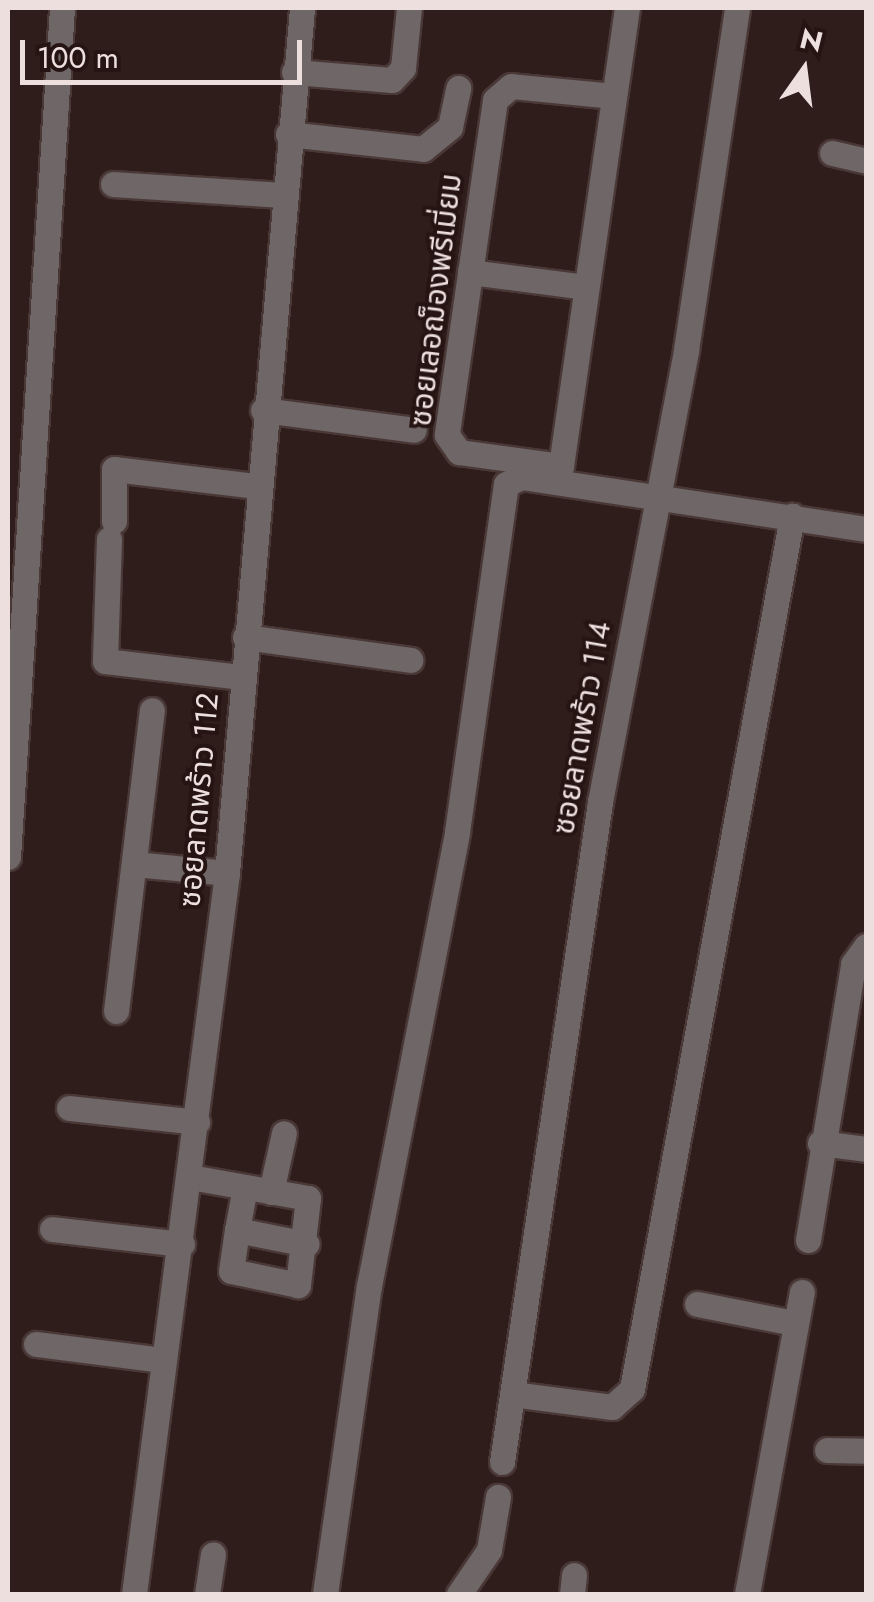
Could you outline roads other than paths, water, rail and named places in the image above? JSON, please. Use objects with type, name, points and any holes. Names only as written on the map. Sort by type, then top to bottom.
[{"type":"street","points":[[8,857],[20,429],[62,8]]},
{"type":"street","name":"ซอยลาดพร้าว 112","points":[[134,1594],[227,873],[263,410],[302,8]]},
{"type":"street","points":[[294,72],[392,80],[402,68],[409,8]]},
{"type":"street","points":[[560,474],[627,8]]},
{"type":"street","name":"ซอยลาดพร้าว 114","points":[[502,1462],[600,802],[659,496],[736,8]]},
{"type":"street","name":"ซอยเลอฌ็องพรีเมี่ยม","points":[[560,474],[461,452],[448,442],[470,272],[498,95],[511,86],[614,96]]},
{"type":"street","points":[[288,134],[423,150],[450,127],[458,88]]},
{"type":"street","points":[[832,153],[866,161]]},
{"type":"street","points":[[114,184],[282,194]]},
{"type":"street","points":[[470,272],[586,287]]},
{"type":"street","points":[[263,410],[414,430]]},
{"type":"street","points":[[242,677],[105,661],[114,468],[257,486]]},
{"type":"street","points":[[324,1594],[369,1286],[458,832],[506,484],[560,474],[659,496],[866,530]]},
{"type":"street","points":[[512,1394],[612,1408],[632,1389],[792,516]]},
{"type":"street","points":[[245,637],[410,660]]},
{"type":"street","points":[[116,1011],[152,710]]},
{"type":"street","points":[[134,864],[227,873]]},
{"type":"street","points":[[808,1240],[820,1143],[853,964],[866,946]]},
{"type":"street","points":[[69,1108],[197,1122]]},
{"type":"street","points":[[271,1192],[284,1133]]},
{"type":"street","points":[[820,1143],[866,1149]]},
{"type":"street","points":[[190,1177],[245,1187],[271,1192],[312,1204],[307,1244],[292,1286],[231,1271],[245,1187]]},
{"type":"street","points":[[52,1229],[182,1244]]},
{"type":"street","points":[[237,1230],[307,1244]]},
{"type":"street","points":[[746,1594],[802,1292]]},
{"type":"street","points":[[697,1304],[794,1324]]},
{"type":"street","points":[[36,1344],[162,1360]]},
{"type":"street","points":[[826,1450],[866,1450]]},
{"type":"street","points":[[459,1594],[488,1550],[498,1497]]},
{"type":"street","points":[[207,1594],[213,1554]]}]
